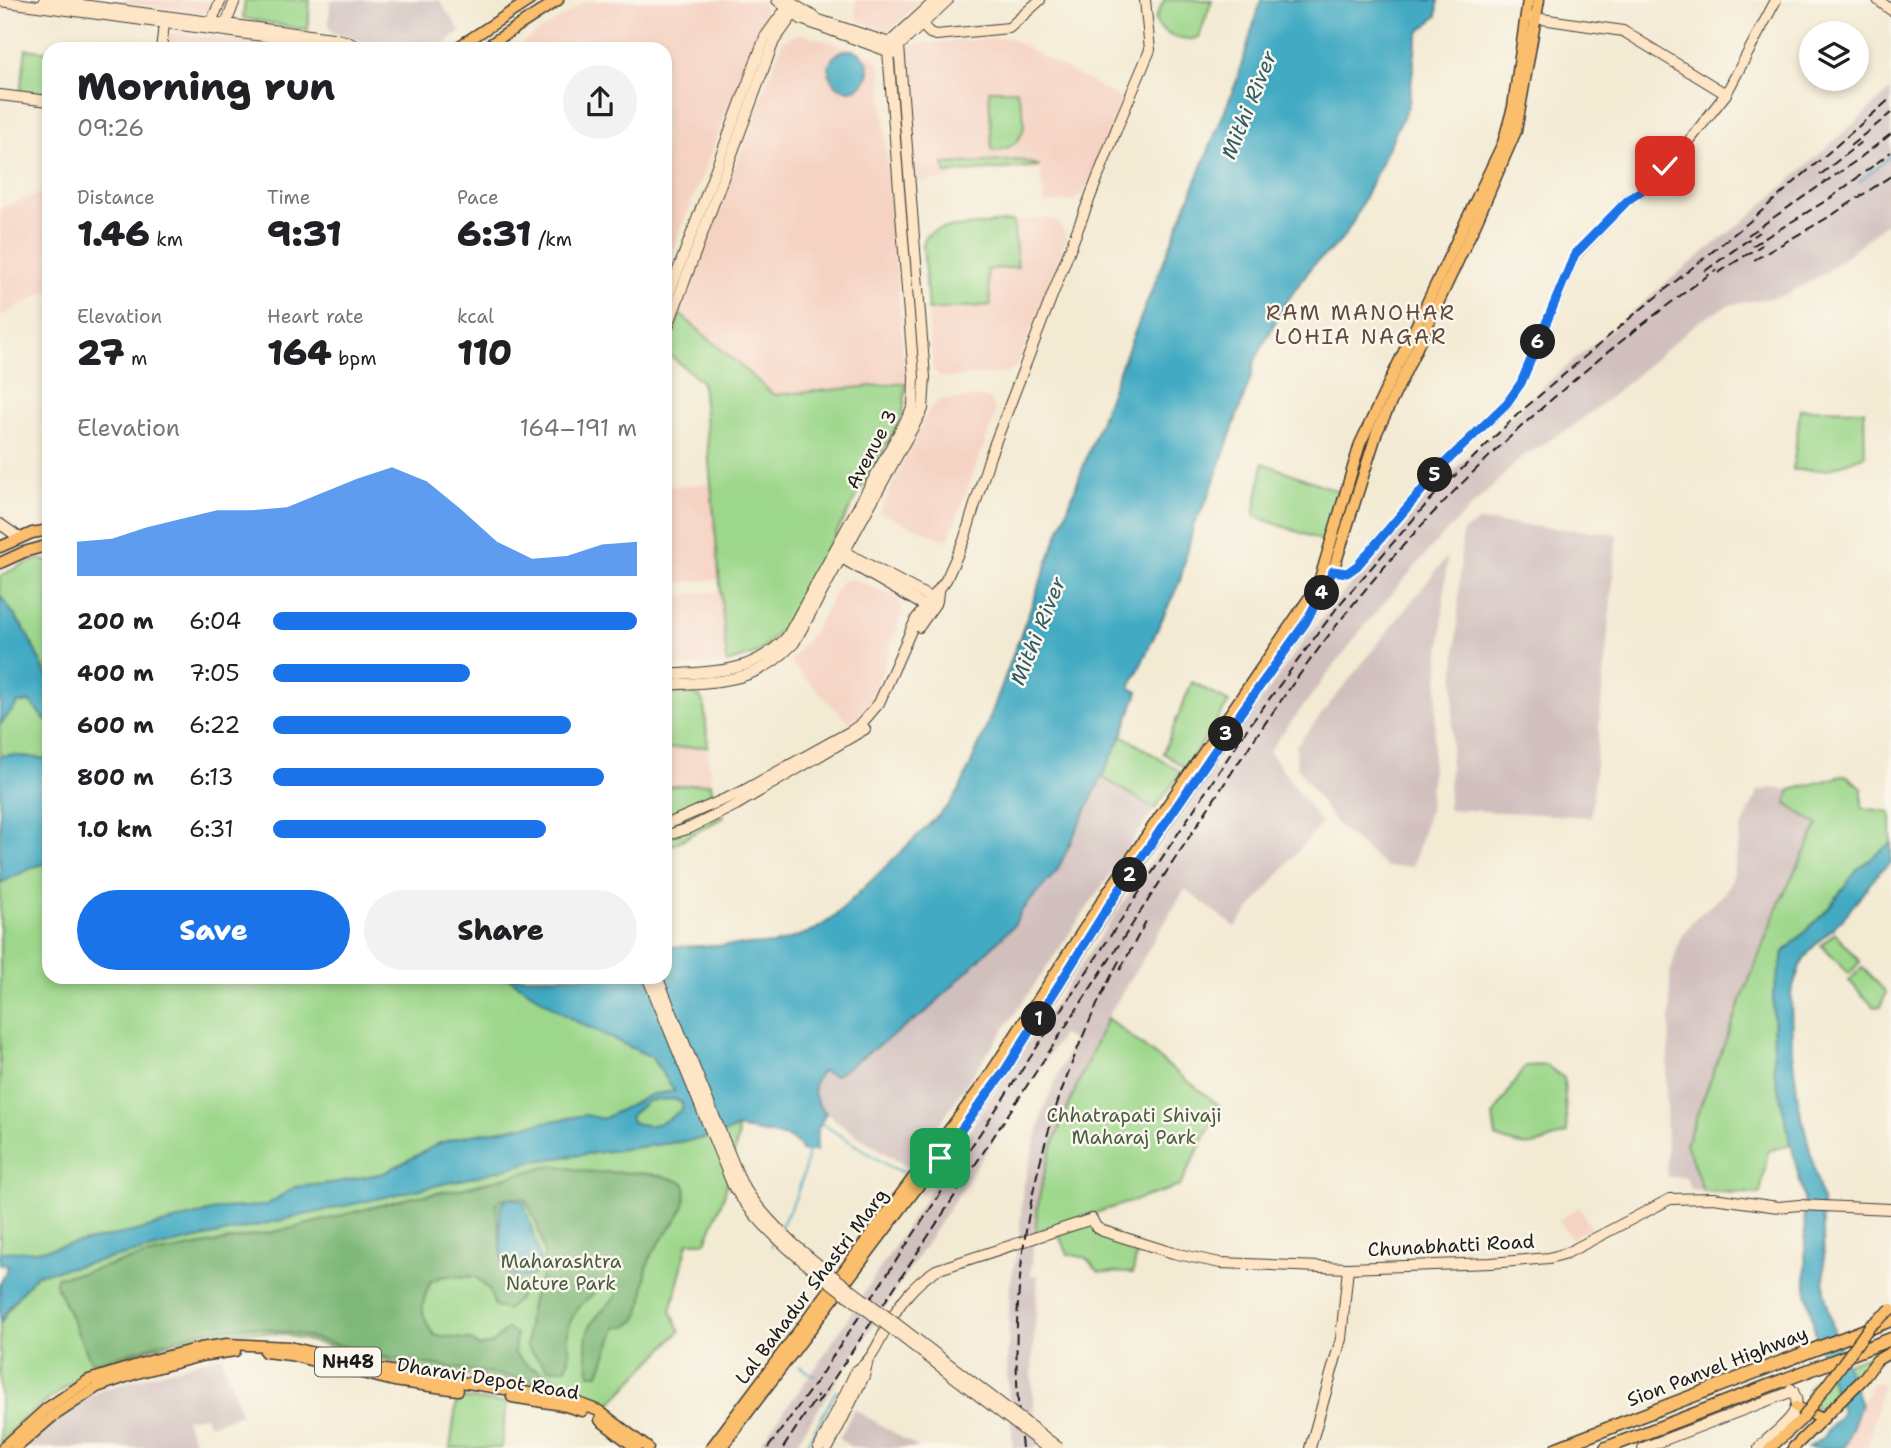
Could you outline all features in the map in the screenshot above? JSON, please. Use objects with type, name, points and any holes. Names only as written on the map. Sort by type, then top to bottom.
[{"type":"highway","name":"Sion Panvel Highway","points":[[1557,1448],[1891,1320]]},
{"type":"highway","name":"Sion Panvel Highway","points":[[1606,1448],[1891,1339]]},
{"type":"main road","points":[[466,42],[530,0]]},
{"type":"main road","points":[[494,42],[558,0]]},
{"type":"main road","name":"Lal Bahadur Shastri Marg","points":[[719,1445],[960,1124],[1028,1018],[1181,793],[1306,622],[1329,570],[1377,432],[1433,300],[1516,131],[1531,17],[1528,0]]},
{"type":"main road","name":"Lal Bahadur Shastri Marg","points":[[1531,17],[1539,0]]},
{"type":"main road","points":[[0,547],[42,531]]},
{"type":"main road","points":[[1,563],[24,552],[42,548]]},
{"type":"main road","name":"Lal Bahadur Shastri Marg","points":[[960,1124],[1004,1072],[1042,1014],[1108,900]]},
{"type":"main road","points":[[1028,1018],[1042,1014]]},
{"type":"main road","points":[[1770,1448],[1802,1419],[1870,1326],[1891,1309]]},
{"type":"main road","name":"NH48","points":[[3,1448],[46,1409],[89,1380],[200,1348],[227,1344],[290,1347],[385,1370],[568,1399],[599,1411],[648,1448]]},
{"type":"main road","points":[[1793,1448],[1864,1379],[1891,1346]]},
{"type":"main road","name":"Dharavi Depot Road","points":[[16,1448],[52,1417],[97,1387],[201,1356],[225,1351],[243,1351],[290,1355],[394,1381],[562,1405],[601,1420],[636,1448]]},
{"type":"main road","points":[[1877,1360],[1891,1352]]},
{"type":"main road","points":[[1797,1407],[1823,1419]]},
{"type":"street","points":[[44,0],[312,42]]},
{"type":"street","points":[[211,22],[221,0]]},
{"type":"street","points":[[226,24],[235,0]]},
{"type":"street","points":[[777,0],[817,26],[893,49]]},
{"type":"street","points":[[893,49],[936,0]]},
{"type":"street","points":[[893,49],[948,0]]},
{"type":"street","points":[[921,24],[936,35],[999,30],[1015,24],[1040,0]]},
{"type":"street","points":[[672,834],[737,805],[865,729],[883,707],[932,601],[964,540],[999,430],[1150,50],[1145,0]]},
{"type":"street","points":[[1329,570],[1347,573],[1357,566],[1446,462],[1507,403],[1521,383],[1575,254],[1628,200],[1645,188],[1689,141],[1726,94],[1776,0]]},
{"type":"street","points":[[1878,0],[1891,10]]},
{"type":"street","points":[[0,1],[211,22],[348,42]]},
{"type":"street","points":[[672,286],[765,37],[791,7]]},
{"type":"street","points":[[672,310],[774,41],[791,7]]},
{"type":"street","points":[[1531,17],[1623,31],[1726,94]]},
{"type":"street","points":[[162,42],[165,19]]},
{"type":"street","name":"Avenue 3","points":[[803,621],[908,418],[914,397],[893,49]]},
{"type":"street","points":[[0,95],[42,100]]},
{"type":"street","points":[[0,526],[17,540]]},
{"type":"street","points":[[840,553],[932,601]]},
{"type":"street","points":[[672,822],[741,792],[862,723],[879,703],[916,619],[932,601]]},
{"type":"street","points":[[672,675],[745,666],[774,650],[803,621]]},
{"type":"street","points":[[672,684],[748,676],[767,668],[794,643],[803,621]]},
{"type":"street","points":[[650,984],[733,1186],[746,1206],[763,1225],[817,1272],[1047,1448]]},
{"type":"street","points":[[660,984],[741,1182],[761,1211],[821,1266],[1059,1448]]},
{"type":"street","name":"Chunabhatti Road","points":[[825,1444],[856,1371],[867,1364],[907,1293],[936,1270],[1092,1219],[1096,1227],[1103,1231],[1173,1253],[1220,1263],[1348,1268],[1491,1263],[1549,1258],[1567,1253],[1670,1199],[1717,1198],[1778,1207],[1798,1205],[1891,1209]]},
{"type":"street","points":[[1310,1448],[1341,1339],[1348,1268]]},
{"type":"street","points":[[1759,1448],[1787,1423],[1797,1407],[1793,1391],[1783,1386],[1765,1387]]},
{"type":"street","points":[[1643,1448],[1793,1391]]},
{"type":"shaded area","points":[[103,0],[214,0],[208,14]]},
{"type":"shaded area","points":[[330,0],[439,0],[461,32],[447,42],[360,42],[333,33],[329,26]]},
{"type":"shaded area","points":[[588,0],[762,0],[766,12],[672,251],[672,42],[524,42]]},
{"type":"shaded area","points":[[857,0],[922,0],[886,31],[859,21],[855,14]]},
{"type":"shaded area","points":[[178,32],[256,42],[168,42],[169,35]]},
{"type":"shaded area","points":[[804,34],[873,56],[880,64],[906,383],[774,395],[680,314],[783,41]]},
{"type":"shaded area","points":[[1007,37],[1122,99],[1086,189],[1072,201],[1045,203],[1040,169],[952,175],[952,179],[917,182],[905,66],[909,47],[915,44]]},
{"type":"shaded area","points":[[1891,90],[1891,219],[1824,274],[1782,296],[1728,305],[1698,322],[1569,429],[1523,456],[1437,541],[1366,624],[1269,751],[1321,824],[1235,927],[1185,889],[1107,1018],[1056,1138],[1036,1211],[1031,1275],[1038,1275],[1032,1374],[1038,1448],[1013,1448],[1007,1373],[1010,1285],[1018,1249],[1023,1188],[1044,1108],[1073,1040],[1062,1035],[793,1448],[757,1448],[816,1367],[994,1093],[1254,710],[1306,638],[1358,575],[1413,511],[1552,379],[1756,211]]},
{"type":"shaded area","points":[[42,193],[42,294],[0,317],[0,208]]},
{"type":"shaded area","points":[[1053,218],[1061,225],[1066,238],[1015,368],[1006,373],[947,378],[938,375],[932,367],[928,310],[991,305],[987,270],[1018,266],[1013,221]]},
{"type":"shaded area","points":[[984,397],[991,401],[995,410],[993,421],[948,541],[879,513],[929,409],[940,400]]},
{"type":"shaded area","points":[[711,483],[720,579],[672,583],[672,486]]},
{"type":"shaded area","points":[[1478,521],[1617,534],[1591,817],[1448,809],[1462,533]]},
{"type":"shaded area","points":[[1447,557],[1429,810],[1413,866],[1386,867],[1337,825],[1297,767],[1296,746]]},
{"type":"shaded area","points":[[854,579],[899,599],[902,614],[872,700],[862,713],[849,723],[789,661],[812,634],[839,585],[845,580]]},
{"type":"shaded area","points":[[721,591],[727,663],[672,667],[672,595]]},
{"type":"shaded area","points":[[708,746],[711,783],[672,786],[672,749]]},
{"type":"shaded area","points":[[1102,777],[1155,809],[909,1168],[826,1113],[815,1102],[815,1078],[822,1070],[835,1076],[926,1012],[1015,924],[1021,911],[1057,871]]},
{"type":"shaded area","points":[[1771,788],[1790,790],[1786,804],[1818,825],[1777,908],[1686,1142],[1703,1191],[1690,1189],[1686,1177],[1667,1177],[1666,1074],[1670,1034],[1670,974],[1680,938],[1694,919],[1723,895],[1732,879],[1741,830],[1758,791]]},
{"type":"shaded area","points":[[1579,1207],[1591,1227],[1571,1239],[1559,1220]]},
{"type":"shaded area","points":[[221,1355],[241,1414],[209,1425],[205,1416],[185,1419],[197,1448],[26,1448],[59,1416],[101,1390]]},
{"type":"shaded area","points":[[1873,1383],[1883,1383],[1867,1448],[1844,1448],[1861,1405]]},
{"type":"shaded area","points":[[854,1409],[919,1448],[853,1448],[839,1439]]},
{"type":"green space","points":[[245,0],[310,0],[308,30],[243,18]]},
{"type":"green space","points":[[1164,0],[1212,0],[1199,37],[1180,39],[1168,34],[1158,25],[1155,20]]},
{"type":"green space","points":[[26,49],[42,51],[42,96],[20,93]]},
{"type":"green space","points":[[989,90],[1016,90],[1023,110],[1024,128],[1021,135],[1016,142],[996,151],[992,151]]},
{"type":"green space","points":[[1021,160],[1040,166],[946,173],[944,164]]},
{"type":"green space","points":[[1013,221],[1018,267],[987,270],[991,305],[928,310],[923,245],[926,236],[937,229]]},
{"type":"green space","points":[[680,314],[774,395],[906,383],[901,418],[784,626],[759,653],[727,663],[702,382],[672,357],[672,338]]},
{"type":"green space","points":[[1800,409],[1864,410],[1865,455],[1827,470],[1793,470]]},
{"type":"green space","points":[[1263,463],[1338,491],[1323,541],[1254,516]]},
{"type":"green space","points":[[42,560],[42,665],[26,632],[0,595],[0,576],[22,565]]},
{"type":"green space","points":[[1192,682],[1229,702],[1185,768],[1163,753]]},
{"type":"green space","points":[[690,693],[700,697],[704,704],[708,746],[672,749],[672,694]]},
{"type":"green space","points":[[30,702],[42,716],[42,759],[0,756],[0,725],[18,703]]},
{"type":"green space","points":[[1122,735],[1181,772],[1155,809],[1102,777]]},
{"type":"green space","points":[[1846,775],[1862,788],[1862,808],[1891,812],[1891,843],[1858,869],[1826,911],[1784,952],[1773,994],[1774,1070],[1791,1144],[1768,1151],[1760,1194],[1703,1191],[1686,1143],[1777,908],[1818,825],[1786,804],[1790,790]]},
{"type":"green space","points":[[711,783],[724,817],[672,845],[672,786]]},
{"type":"green space","points":[[42,865],[42,984],[518,984],[571,1019],[651,1057],[675,1091],[650,1095],[603,1119],[586,1115],[461,1137],[440,1143],[384,1173],[295,1187],[265,1206],[223,1208],[132,1232],[36,1251],[0,1252],[0,883]]},
{"type":"green space","points":[[1835,933],[1860,962],[1849,974],[1821,945]]},
{"type":"green space","points":[[1862,967],[1886,992],[1881,1006],[1874,1007],[1849,981]]},
{"type":"green space","name":"Chhatrapati Shivaji Maharaj Park","points":[[1107,1018],[1220,1106],[1180,1186],[1036,1232],[1038,1205],[1051,1150]]},
{"type":"green space","points":[[1546,1065],[1564,1078],[1567,1133],[1532,1145],[1516,1144],[1496,1137],[1493,1116],[1523,1069],[1527,1066]]},
{"type":"green space","points":[[673,1099],[682,1103],[682,1109],[671,1118],[653,1125],[632,1122],[630,1116],[648,1101]]},
{"type":"green space","name":"Maharashtra Nature Park","points":[[737,1128],[738,1137],[724,1196],[706,1242],[688,1242],[671,1311],[680,1331],[610,1404],[578,1391],[402,1365],[282,1334],[248,1331],[206,1335],[149,1349],[94,1367],[21,1420],[0,1444],[0,1324],[35,1275],[474,1177],[534,1161],[716,1137]]},
{"type":"green space","name":"Maharashtra Nature Park","points":[[554,1165],[588,1172],[651,1174],[685,1184],[684,1206],[649,1261],[639,1315],[633,1323],[616,1328],[599,1374],[590,1374],[586,1338],[592,1323],[616,1297],[616,1288],[607,1283],[589,1297],[573,1316],[568,1330],[569,1357],[566,1368],[548,1369],[527,1347],[530,1309],[542,1277],[544,1257],[537,1226],[524,1198],[504,1198],[496,1204],[503,1269],[520,1284],[520,1298],[507,1310],[495,1307],[489,1290],[476,1277],[444,1276],[431,1281],[423,1309],[434,1335],[471,1340],[479,1347],[491,1344],[507,1329],[516,1334],[514,1353],[528,1366],[559,1379],[558,1384],[388,1358],[297,1334],[250,1326],[203,1331],[96,1362],[90,1360],[55,1283],[57,1277],[144,1256],[293,1228],[408,1198],[460,1189]]},
{"type":"green space","points":[[1090,1222],[1138,1246],[1133,1273],[1099,1272],[1086,1258],[1068,1254],[1058,1234]]},
{"type":"green space","points":[[1869,1355],[1873,1357],[1856,1380],[1825,1409],[1821,1411],[1810,1404],[1807,1394],[1810,1385],[1817,1378]]},
{"type":"green space","points":[[457,1398],[507,1403],[501,1448],[450,1448]]},
{"type":"water","name":"Mithi River","points":[[1261,0],[1438,0],[1437,16],[1420,31],[1416,43],[1409,104],[1353,222],[1340,242],[1312,266],[1285,304],[1254,362],[1209,495],[1194,524],[1180,581],[1130,688],[1138,692],[1122,735],[1057,871],[1021,911],[1015,924],[926,1012],[835,1076],[822,1071],[815,1082],[814,1093],[826,1113],[818,1129],[816,1151],[801,1151],[799,1145],[788,1137],[737,1128],[716,1137],[534,1161],[474,1177],[36,1275],[9,1307],[0,1324],[0,1285],[8,1266],[0,1264],[0,1252],[36,1251],[132,1232],[223,1208],[265,1206],[295,1187],[384,1173],[440,1143],[461,1137],[586,1115],[603,1119],[650,1095],[675,1091],[651,1057],[571,1019],[518,984],[672,984],[672,947],[775,944],[813,931],[834,917],[948,806],[959,791],[983,736],[1117,376],[1236,83]],"holes":[[[673,1099],[682,1103],[682,1109],[671,1118],[653,1125],[632,1122],[630,1116],[648,1101]]]},
{"type":"water","points":[[849,50],[863,56],[869,70],[863,84],[849,90],[835,84],[829,70],[835,56]]},
{"type":"water","points":[[0,595],[26,632],[42,665],[42,716],[30,702],[18,703],[0,725]]},
{"type":"water","points":[[0,756],[42,758],[42,865],[0,883]]},
{"type":"water","points":[[1891,843],[1891,863],[1880,871],[1844,917],[1811,949],[1800,966],[1791,994],[1792,1053],[1799,1105],[1822,1200],[1825,1295],[1835,1335],[1861,1405],[1844,1448],[1808,1448],[1822,1438],[1842,1412],[1817,1342],[1806,1287],[1804,1199],[1774,1070],[1773,994],[1784,952],[1826,911],[1858,869]]},
{"type":"water","points":[[507,1199],[517,1199],[524,1203],[538,1252],[538,1269],[529,1277],[513,1274],[508,1270],[503,1258],[500,1208]]},
{"type":"waterway","points":[[1859,182],[1891,156]]},
{"type":"waterway","points":[[819,1122],[890,1167],[911,1175]]},
{"type":"waterway","points":[[781,1226],[799,1189],[808,1149]]},
{"type":"waterway","points":[[926,1182],[935,1185]]},
{"type":"waterway","points":[[771,1246],[774,1240]]},
{"type":"waterway","points":[[799,1366],[815,1376]]},
{"type":"waterway","points":[[805,1448],[836,1391]]},
{"type":"railway","points":[[768,1448],[816,1382],[1247,729],[1339,605],[1431,499],[1519,413],[1630,318],[1749,222],[1891,98]]},
{"type":"railway","points":[[1850,146],[1891,113]]},
{"type":"railway","points":[[1748,235],[1891,134]]},
{"type":"railway","points":[[1820,175],[1861,142]]},
{"type":"railway","points":[[1752,246],[1832,197],[1891,152]]},
{"type":"railway","points":[[1754,260],[1829,217],[1891,176]]},
{"type":"railway","points":[[1705,271],[1759,232]]},
{"type":"railway","points":[[1718,273],[1762,245]]},
{"type":"railway","points":[[817,1404],[1240,761],[1347,612],[1430,517],[1520,428],[1616,345],[1717,269]]},
{"type":"railway","points":[[1120,970],[1146,921]]},
{"type":"railway","points":[[1022,1448],[1017,1383],[1017,1319],[1022,1257],[1032,1196],[1047,1136],[1067,1076],[1120,959]]},
{"type":"railway","points":[[783,1448],[818,1395]]},
{"type":"district","name":"RAM MANOHAR LOHIA NAGAR","points":[[1361,325]]},
{"type":"route","points":[[940,1158],[1004,1072],[1111,902],[1306,622],[1333,571],[1343,574],[1357,566],[1446,462],[1507,403],[1521,383],[1575,254],[1665,166]]}]
